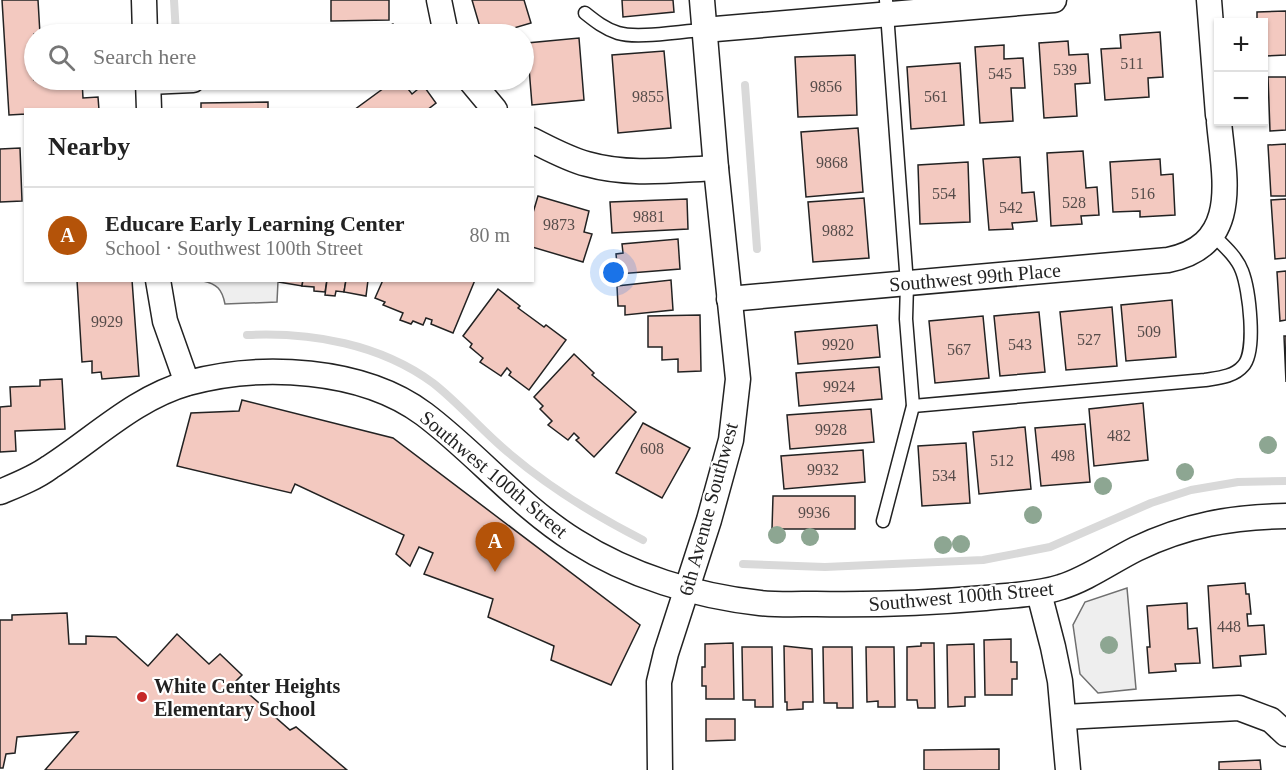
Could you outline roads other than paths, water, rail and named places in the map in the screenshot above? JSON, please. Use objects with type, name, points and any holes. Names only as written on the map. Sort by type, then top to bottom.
[{"type":"street","points":[[144,0],[145,24]]},
{"type":"street","points":[[439,0],[444,24]]},
{"type":"street","name":"6th Avenue Southwest","points":[[660,770],[659,682],[731,440],[738,379],[716,168],[702,0]]},
{"type":"street","points":[[704,30],[886,7],[1054,0]]},
{"type":"street","points":[[1209,0],[1215,72]]},
{"type":"street","points":[[148,90],[149,108]]},
{"type":"street","points":[[478,90],[493,108]]},
{"type":"street","points":[[1213,235],[1223,209],[1225,194],[1219,126]]},
{"type":"street","points":[[534,141],[586,164],[616,170],[716,168]]},
{"type":"street","name":"Southwest 99th Place","points":[[729,298],[1168,260],[1183,257],[1195,251],[1213,235]]},
{"type":"street","points":[[158,282],[165,321],[187,383]]},
{"type":"street","name":"Southwest 100th Street","points":[[0,492],[46,470],[126,412],[167,391],[187,383],[238,373],[268,372],[353,381],[393,394],[424,414],[528,505],[574,540],[621,565],[686,590],[710,596],[763,603],[855,605],[938,602],[1039,593],[1063,587],[1137,548],[1201,524],[1234,518],[1286,516]]},
{"type":"street","points":[[1039,593],[1060,681],[1068,770]]},
{"type":"street","points":[[1064,717],[1239,708],[1279,727]]},
{"type":"lane","points":[[883,521],[913,406],[906,319],[907,284],[886,7]]},
{"type":"lane","points":[[585,13],[601,26],[620,34],[704,30]]},
{"type":"lane","points":[[913,406],[1204,380],[1231,374],[1242,368],[1251,351],[1251,330],[1242,271],[1232,254],[1213,235]]},
{"type":"waterway","points":[[174,0],[175,24]]},
{"type":"waterway","points":[[745,85],[757,249]]},
{"type":"waterway","points":[[247,335],[320,339],[344,343],[391,359],[433,383],[500,445],[557,490],[643,540]]},
{"type":"waterway","points":[[743,564],[825,567],[983,560],[1050,547],[1151,503],[1191,490],[1238,482],[1286,481]]},
{"type":"place","name":"Educare Early Learning Center","points":[[495,572]]},
{"type":"place","name":"White Center Heights Elementary School","points":[[142,697]]}]
